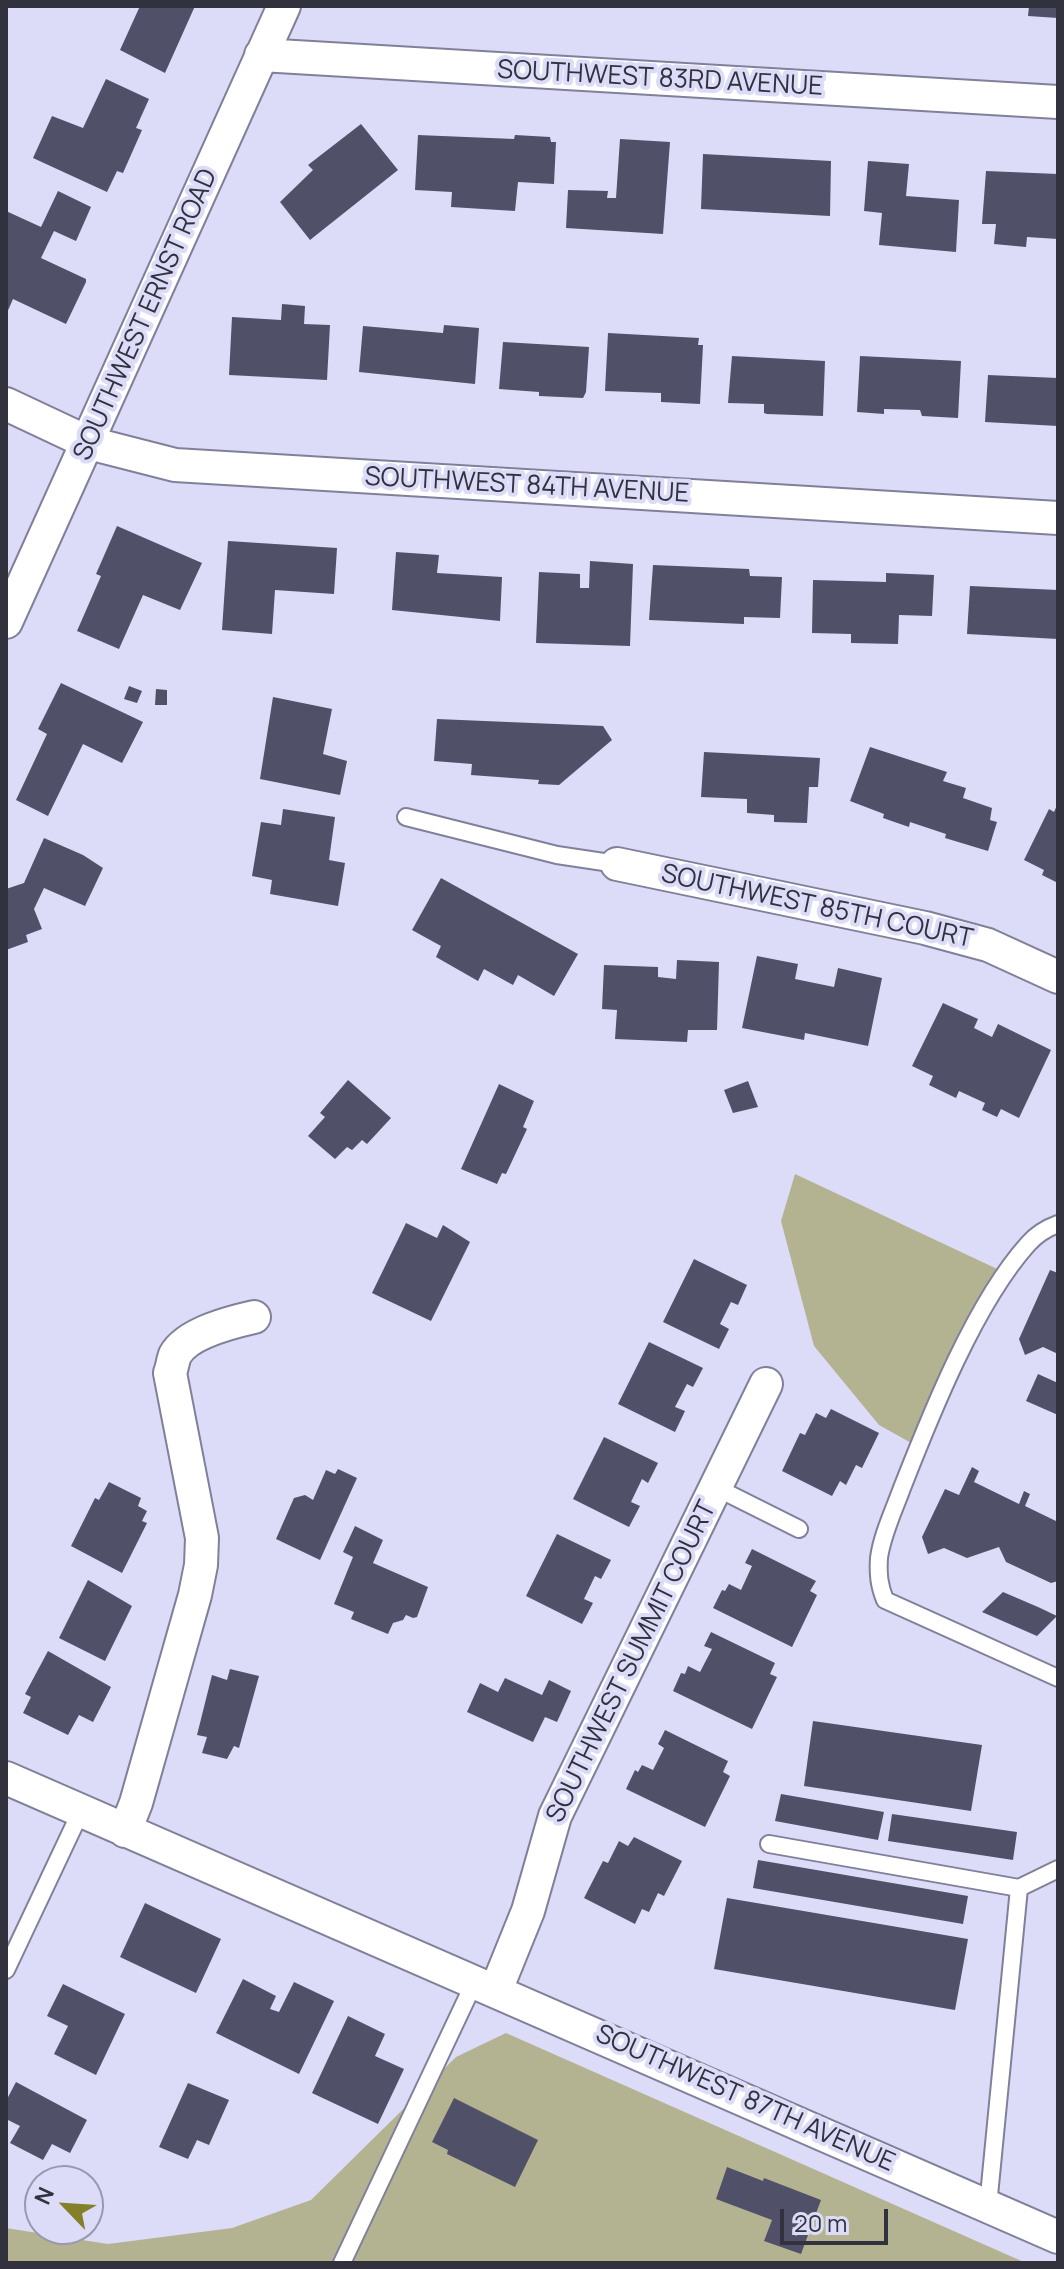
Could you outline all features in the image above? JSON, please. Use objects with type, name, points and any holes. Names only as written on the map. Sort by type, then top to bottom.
[{"type":"street","name":"SOUTHWEST ERNST ROAD","points":[[6,622],[284,6]]},
{"type":"street","name":"SOUTHWEST 83RD AVENUE","points":[[261,55],[1058,102]]},
{"type":"street","name":"SOUTHWEST 84TH AVENUE","points":[[6,404],[89,443],[175,465],[1058,518]]},
{"type":"street","name":"SOUTHWEST 85TH COURT","points":[[617,864],[925,928],[988,945],[1058,977]]},
{"type":"street","points":[[125,1831],[136,1803],[201,1565],[202,1538],[170,1373],[176,1353],[191,1341],[223,1323],[254,1317]]},
{"type":"street","name":"SOUTHWEST SUMMIT COURT","points":[[486,1986],[528,1911],[555,1816],[766,1384]]},
{"type":"street","name":"SOUTHWEST 87TH AVENUE","points":[[6,1778],[1058,2237]]},
{"type":"lane","points":[[406,817],[557,855],[617,864]]},
{"type":"lane","points":[[1058,1224],[1029,1242],[993,1294],[964,1347],[890,1521],[880,1555],[878,1582],[885,1600],[1058,1678]]},
{"type":"lane","points":[[717,1488],[799,1529]]},
{"type":"lane","points":[[6,1970],[81,1811]]},
{"type":"lane","points":[[769,1844],[1019,1888],[1058,1869]]},
{"type":"lane","points":[[988,2206],[1019,1888]]},
{"type":"lane","points":[[342,2263],[486,1986]]},
{"type":"green space","points":[[795,1174],[1010,1275],[922,1449],[879,1425],[814,1346],[781,1221]]},
{"type":"green space","points":[[506,2033],[1026,2263],[6,2263],[6,2228],[24,2231],[24,2245],[104,2245],[232,2228],[311,2200],[456,2057]]},
{"type":"building","points":[[140,6],[195,6],[165,73],[120,50]]},
{"type":"building","points":[[1029,6],[1058,6],[1058,18],[1028,16]]},
{"type":"building","points":[[106,79],[149,99],[136,128],[142,130],[123,173],[117,171],[107,192],[33,158],[52,116],[83,128]]},
{"type":"building","points":[[361,124],[398,170],[310,240],[280,202],[313,170],[308,165]]},
{"type":"building","points":[[418,135],[514,139],[515,135],[550,137],[551,142],[556,142],[554,184],[518,182],[515,211],[451,207],[452,192],[415,190]]},
{"type":"building","points":[[620,139],[670,142],[663,234],[566,228],[568,190],[608,191],[607,198],[616,198]]},
{"type":"building","points":[[703,154],[831,161],[830,216],[701,209]]},
{"type":"building","points":[[868,161],[909,164],[906,196],[959,200],[956,252],[879,245],[882,213],[864,211]]},
{"type":"building","points":[[986,171],[1058,174],[1058,239],[1027,237],[1026,247],[994,244],[996,224],[982,224]]},
{"type":"building","points":[[58,191],[91,207],[76,241],[54,231],[41,258],[86,279],[86,282],[66,324],[13,299],[6,315],[6,211],[41,227]]},
{"type":"building","points":[[282,304],[305,306],[304,324],[330,325],[327,380],[229,375],[232,317],[281,320]]},
{"type":"building","points":[[444,325],[479,328],[475,384],[359,372],[363,326],[443,333]]},
{"type":"building","points":[[608,333],[699,338],[698,345],[703,345],[700,404],[661,402],[661,393],[605,391]]},
{"type":"building","points":[[503,342],[589,347],[583,398],[539,396],[539,392],[499,389]]},
{"type":"building","points":[[732,356],[825,361],[823,416],[767,414],[764,413],[764,404],[728,403]]},
{"type":"building","points":[[860,356],[961,361],[958,418],[922,416],[920,410],[884,409],[884,414],[857,412]]},
{"type":"building","points":[[988,375],[1058,378],[1058,426],[985,422]]},
{"type":"building","points":[[117,526],[202,563],[180,610],[143,595],[119,649],[77,631],[101,576],[96,574]]},
{"type":"building","points":[[228,541],[337,548],[334,594],[275,590],[272,634],[222,630]]},
{"type":"building","points":[[396,552],[439,555],[437,573],[502,577],[500,621],[392,610]]},
{"type":"building","points":[[590,561],[633,564],[630,646],[536,643],[539,572],[580,574],[580,588],[589,588]]},
{"type":"building","points":[[653,565],[749,569],[750,576],[782,577],[780,618],[744,617],[744,624],[649,620]]},
{"type":"building","points":[[886,573],[934,575],[932,616],[899,615],[898,644],[851,643],[851,634],[812,633],[813,580],[886,582]]},
{"type":"building","points":[[970,586],[1058,590],[1058,639],[967,634]]},
{"type":"building","points":[[61,683],[143,722],[122,763],[83,744],[48,816],[16,800],[47,734],[38,729]]},
{"type":"building","points":[[129,686],[142,691],[137,703],[124,699]]},
{"type":"building","points":[[156,689],[167,690],[167,705],[155,705]]},
{"type":"building","points":[[273,697],[332,709],[323,754],[347,761],[340,795],[260,779]]},
{"type":"building","points":[[437,719],[603,726],[612,740],[559,785],[538,784],[539,780],[471,775],[472,764],[434,761]]},
{"type":"building","points":[[870,747],[947,772],[943,781],[966,788],[963,798],[992,808],[990,820],[997,822],[988,851],[945,838],[946,834],[910,822],[909,827],[883,818],[884,814],[850,801]]},
{"type":"building","points":[[704,752],[820,758],[818,787],[809,787],[807,823],[774,822],[774,815],[747,813],[747,799],[701,797]]},
{"type":"building","points":[[1058,803],[1058,883],[1042,875],[1044,870],[1024,860],[1049,809],[1054,812]]},
{"type":"building","points":[[283,809],[335,817],[329,860],[345,863],[338,906],[270,894],[272,880],[252,876],[261,822],[281,825]]},
{"type":"building","points":[[44,838],[83,855],[103,868],[85,906],[44,888],[34,909],[42,929],[26,935],[28,942],[6,950],[6,889],[24,883]]},
{"type":"building","points":[[441,878],[578,954],[554,996],[518,975],[513,985],[484,969],[478,981],[436,957],[441,946],[412,930]]},
{"type":"building","points":[[757,956],[798,964],[795,979],[834,987],[838,968],[882,978],[868,1046],[805,1033],[804,1040],[742,1028]]},
{"type":"building","points":[[677,960],[719,962],[717,1030],[688,1030],[687,1042],[615,1039],[617,1010],[602,1009],[604,965],[658,967],[658,977],[676,979]]},
{"type":"building","points":[[943,1003],[978,1019],[974,1028],[992,1037],[998,1024],[1051,1050],[1019,1118],[1001,1109],[997,1117],[982,1110],[985,1103],[959,1091],[956,1098],[929,1085],[933,1076],[912,1066]]},
{"type":"building","points":[[348,1080],[391,1118],[367,1144],[362,1140],[352,1150],[347,1147],[335,1159],[308,1136],[325,1117],[320,1113]]},
{"type":"building","points":[[748,1081],[758,1107],[733,1113],[724,1090]]},
{"type":"building","points":[[499,1084],[534,1101],[523,1127],[527,1129],[506,1174],[502,1173],[497,1184],[461,1169]]},
{"type":"building","points":[[406,1223],[437,1238],[443,1225],[470,1242],[431,1321],[372,1293]]},
{"type":"building","points":[[694,1259],[747,1285],[738,1305],[731,1302],[720,1324],[729,1329],[719,1349],[663,1322]]},
{"type":"building","points":[[1050,1270],[1058,1273],[1058,1354],[1043,1347],[1025,1355],[1019,1339]]},
{"type":"building","points":[[649,1342],[703,1368],[693,1387],[687,1384],[675,1407],[685,1411],[675,1432],[618,1404]]},
{"type":"building","points":[[1038,1374],[1058,1383],[1058,1415],[1026,1401]]},
{"type":"building","points":[[831,1409],[879,1433],[862,1468],[856,1465],[846,1485],[840,1481],[832,1496],[782,1471],[800,1433],[805,1435],[816,1413],[826,1418]]},
{"type":"building","points":[[604,1437],[658,1463],[648,1483],[642,1479],[631,1502],[640,1506],[629,1527],[573,1499]]},
{"type":"building","points":[[972,1467],[979,1471],[974,1482],[1019,1504],[1024,1491],[1030,1494],[1025,1506],[1058,1522],[1058,1581],[1051,1583],[1006,1562],[999,1547],[967,1558],[944,1548],[928,1554],[922,1537],[945,1489],[959,1495]]},
{"type":"building","points":[[338,1469],[357,1478],[320,1560],[276,1539],[294,1498],[305,1495],[313,1500],[326,1470],[335,1474]]},
{"type":"building","points":[[109,1482],[141,1498],[138,1506],[147,1511],[142,1521],[147,1523],[122,1573],[71,1546],[95,1498],[99,1500]]},
{"type":"building","points":[[355,1526],[383,1540],[373,1563],[428,1587],[417,1617],[406,1615],[403,1620],[393,1623],[388,1634],[351,1619],[354,1612],[334,1604],[353,1557],[343,1552]]},
{"type":"building","points":[[557,1534],[611,1560],[601,1579],[595,1576],[584,1599],[593,1603],[582,1624],[526,1596]]},
{"type":"building","points":[[752,1549],[816,1581],[810,1591],[817,1595],[792,1647],[713,1608],[722,1590],[725,1591],[729,1584],[741,1590],[752,1566],[745,1563]]},
{"type":"building","points":[[88,1580],[132,1606],[105,1661],[59,1638]]},
{"type":"building","points":[[1003,1592],[1057,1616],[1037,1636],[982,1612]]},
{"type":"building","points":[[711,1632],[775,1663],[770,1674],[777,1677],[752,1729],[673,1691],[681,1673],[685,1674],[688,1666],[700,1672],[712,1649],[704,1646]]},
{"type":"building","points":[[48,1651],[111,1687],[93,1722],[79,1715],[68,1735],[23,1713],[31,1697],[25,1694]]},
{"type":"building","points":[[230,1669],[259,1676],[239,1748],[234,1746],[227,1759],[202,1753],[207,1737],[197,1735],[212,1675],[227,1680]]},
{"type":"building","points":[[505,1678],[542,1695],[549,1680],[571,1691],[557,1722],[545,1717],[533,1742],[467,1712],[480,1683],[498,1692]]},
{"type":"building","points":[[813,1721],[982,1745],[971,1811],[804,1786]]},
{"type":"building","points":[[665,1730],[728,1761],[723,1772],[730,1776],[705,1827],[626,1789],[635,1770],[638,1772],[642,1765],[653,1770],[664,1748],[658,1744]]},
{"type":"building","points":[[781,1794],[884,1812],[878,1840],[775,1821]]},
{"type":"building","points":[[892,1814],[1017,1832],[1013,1860],[888,1841]]},
{"type":"building","points":[[634,1837],[682,1861],[664,1896],[658,1893],[649,1912],[642,1909],[635,1924],[584,1898],[603,1861],[608,1863],[619,1841],[628,1846]]},
{"type":"building","points":[[758,1860],[968,1896],[963,1924],[753,1888]]},
{"type":"building","points":[[727,1898],[968,1939],[955,2010],[714,1969]]},
{"type":"building","points":[[145,1903],[221,1939],[196,1993],[120,1957]]},
{"type":"building","points":[[243,1979],[276,1996],[270,2009],[279,2012],[294,1982],[334,2001],[299,2074],[216,2033]]},
{"type":"building","points":[[63,1984],[125,2014],[96,2075],[54,2054],[68,2026],[47,2016]]},
{"type":"building","points":[[348,2016],[385,2034],[375,2056],[404,2069],[378,2124],[312,2093]]},
{"type":"building","points":[[16,2082],[87,2120],[70,2153],[52,2144],[43,2160],[10,2143],[20,2126],[6,2119],[6,2101]]},
{"type":"building","points":[[188,2083],[229,2100],[209,2145],[197,2140],[188,2159],[159,2147]]},
{"type":"building","points":[[454,2098],[538,2140],[515,2187],[447,2154],[448,2150],[432,2142]]},
{"type":"building","points":[[727,2167],[821,2200],[801,2254],[764,2241],[772,2220],[716,2199]]}]
